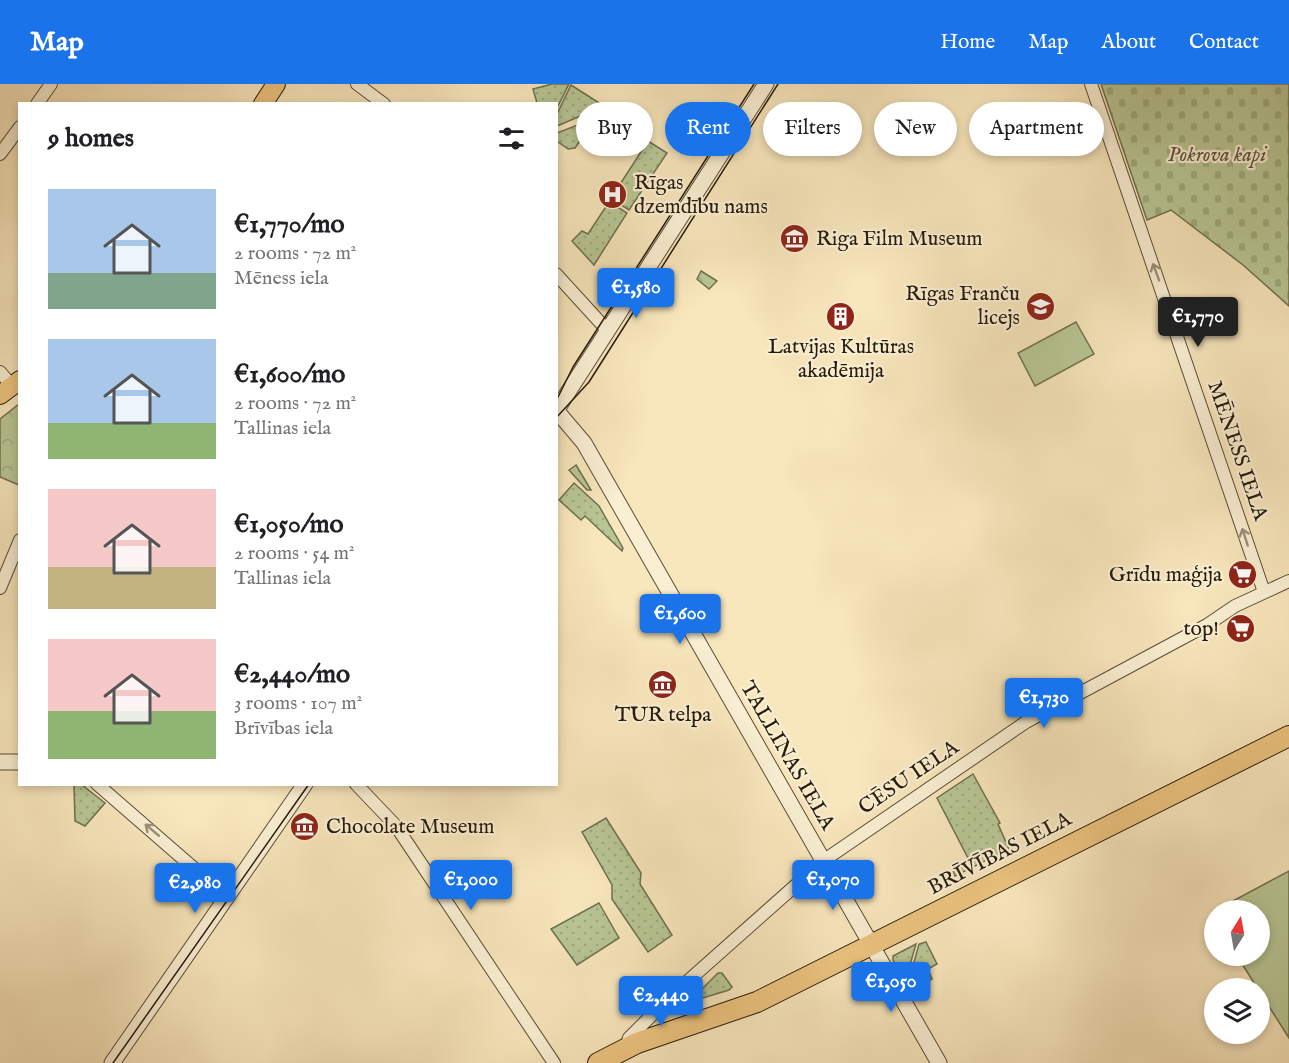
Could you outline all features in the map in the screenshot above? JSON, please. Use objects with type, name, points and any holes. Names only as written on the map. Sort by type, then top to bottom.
[{"type":"highway","name":"BRĪVĪBAS IELA","points":[[598,1063],[625,1048],[740,1009],[871,946],[1289,736]]},
{"type":"main road","points":[[264,102],[276,84]]},
{"type":"street","points":[[38,102],[51,84]]},
{"type":"street","points":[[357,84],[381,102]]},
{"type":"street","points":[[558,409],[766,84]]},
{"type":"street","name":"MĒNESS IELA","points":[[1091,84],[1264,592]]},
{"type":"street","points":[[0,154],[18,130]]},
{"type":"street","points":[[558,276],[608,331]]},
{"type":"street","points":[[0,372],[10,387]]},
{"type":"street","name":"TALLINAS IELA","points":[[558,412],[584,443],[939,1063]]},
{"type":"street","points":[[0,588],[18,545]]},
{"type":"street","name":"CĒSU IELA","points":[[625,1048],[629,1038],[671,996],[823,861],[1026,722],[1208,625],[1235,606],[1289,581]]},
{"type":"street","points":[[0,762],[18,762]]},
{"type":"street","points":[[99,786],[227,897]]},
{"type":"street","points":[[112,1063],[304,786]]},
{"type":"street","points":[[358,786],[396,826],[554,1063]]},
{"type":"green space","points":[[552,84],[569,84],[558,106],[558,102],[537,102],[533,89]]},
{"type":"green space","name":"Pokrova kapi","points":[[1101,84],[1289,84],[1289,306],[1243,265],[1171,210],[1147,220]]},
{"type":"green space","points":[[571,85],[598,102],[576,102],[576,118],[558,126],[558,112]]},
{"type":"green space","points":[[576,126],[575,148],[568,149],[558,142],[558,133]]},
{"type":"green space","points":[[653,144],[665,152],[665,156],[629,210],[618,203],[613,195],[638,156],[653,156]]},
{"type":"green space","points":[[607,205],[616,206],[627,213],[594,265],[572,241],[582,231],[588,234]]},
{"type":"green space","points":[[701,271],[717,281],[709,289],[697,279]]},
{"type":"green space","points":[[1076,322],[1094,354],[1035,386],[1018,353]]},
{"type":"green space","points":[[18,405],[18,485],[0,477],[0,419]]},
{"type":"green space","points":[[576,465],[591,490],[587,490],[569,470]]},
{"type":"green space","points":[[574,483],[599,506],[623,548],[622,551],[585,516],[581,520],[559,500]]},
{"type":"green space","points":[[973,774],[1000,823],[998,824],[1009,849],[955,876],[953,871],[970,862],[937,798]]},
{"type":"green space","points":[[74,786],[83,786],[105,803],[85,826],[75,821]]},
{"type":"green space","points":[[606,818],[641,873],[640,884],[672,935],[648,952],[612,899],[612,885],[582,832]]},
{"type":"green space","points":[[1289,871],[1289,1038],[1270,1008],[1270,978],[1251,978],[1243,966],[1270,966],[1270,900],[1235,900]]},
{"type":"green space","points":[[599,903],[619,938],[577,965],[551,929]]},
{"type":"green space","points":[[926,942],[937,964],[928,969],[932,979],[912,991],[908,984],[919,944]]},
{"type":"green space","points":[[916,944],[905,982],[893,956]]},
{"type":"green space","points":[[718,973],[722,973],[732,987],[729,990],[693,1001],[693,998]]},
{"type":"tram line","points":[[558,397],[573,367],[754,84]]},
{"type":"tram line","points":[[558,416],[589,382],[778,84]]},
{"type":"tram line","points":[[113,1063],[308,786]]},
{"type":"place","name":"Rīgas dzemdību nams","points":[[613,195]]},
{"type":"place","name":"Riga Film Museum","points":[[795,239]]},
{"type":"place","name":"Rīgas Franču licejs","points":[[1041,306]]},
{"type":"place","name":"Latvijas Kultūras akadēmija","points":[[841,316]]},
{"type":"place","name":"Grīdu maģija","points":[[1243,575]]},
{"type":"place","name":"top!","points":[[1240,629]]},
{"type":"place","name":"TUR telpa","points":[[663,684]]},
{"type":"place","name":"Chocolate Museum","points":[[305,827]]}]
